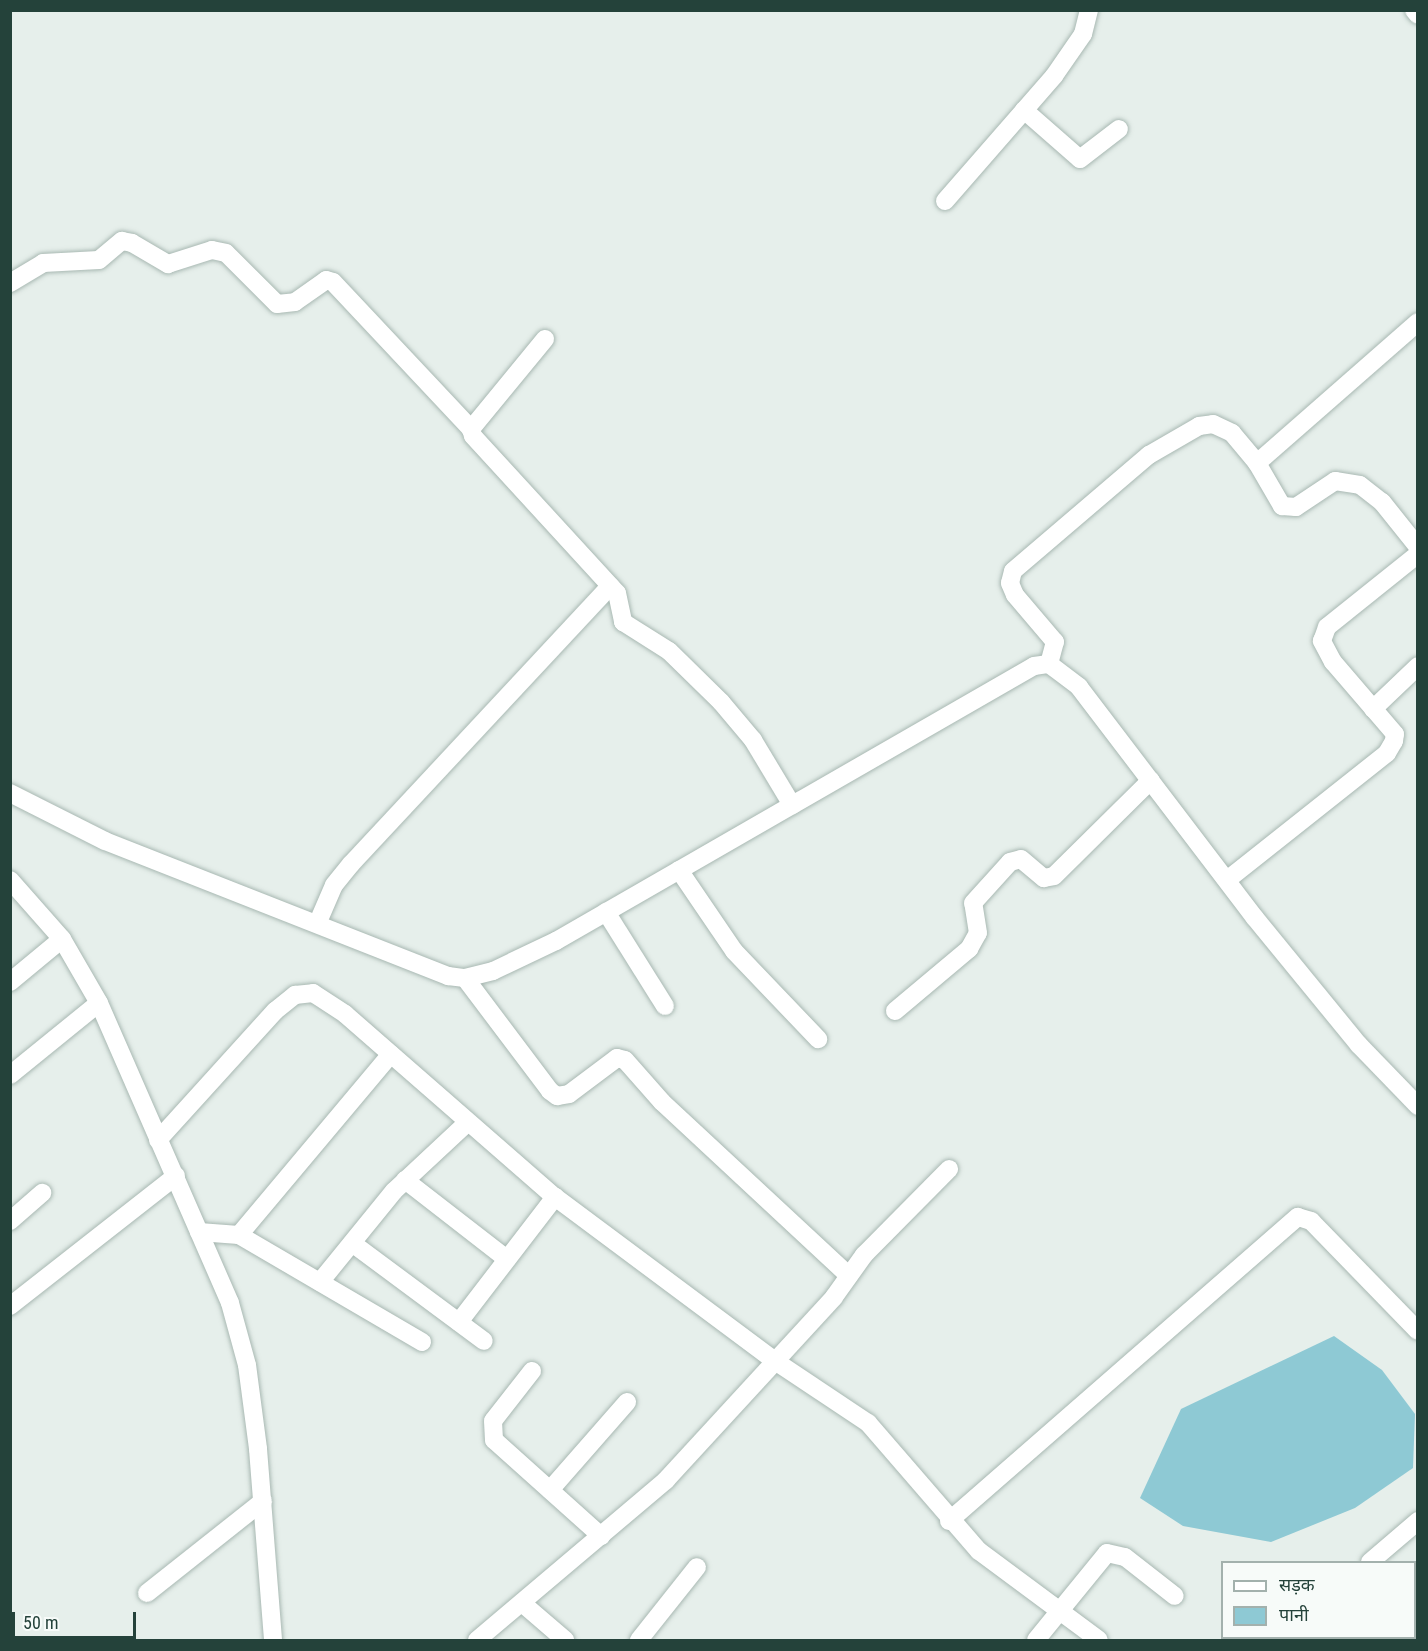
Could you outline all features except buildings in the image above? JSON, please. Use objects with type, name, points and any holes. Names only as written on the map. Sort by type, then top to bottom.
[{"type":"street","points":[[945,201],[1024,110],[1083,34],[1089,10]]},
{"type":"street","points":[[1414,10],[1418,15]]},
{"type":"street","points":[[1024,110],[1080,159],[1119,129]]},
{"type":"street","points":[[10,283],[43,263],[99,260],[122,242],[132,243],[168,264],[212,250],[226,253],[277,304],[295,302],[326,280],[333,282],[471,429],[488,455],[617,593],[623,622],[669,651],[721,702],[753,740],[792,805]]},
{"type":"street","points":[[1257,463],[1418,322]]},
{"type":"street","points":[[471,429],[545,339]]},
{"type":"street","points":[[1049,664],[1055,642],[1015,595],[1010,583],[1022,560],[1149,455],[1199,426],[1213,424],[1232,434],[1257,463],[1278,502],[1289,507],[1296,507],[1335,481],[1360,485],[1382,502],[1418,546]]},
{"type":"street","points":[[1227,880],[1387,753],[1395,735],[1333,662],[1322,641],[1327,627],[1418,554]]},
{"type":"street","points":[[318,922],[334,885],[351,864],[610,586]]},
{"type":"street","points":[[10,793],[105,841],[318,922],[448,976],[465,978],[493,971],[606,912],[1034,666],[1049,664],[1078,687],[1227,880],[1359,1045],[1418,1106]]},
{"type":"street","points":[[1373,709],[1418,666]]},
{"type":"street","points":[[895,1011],[969,949],[978,933],[973,903],[1010,862],[1021,860],[1044,878],[1054,876],[1151,780]]},
{"type":"street","points":[[679,870],[734,951],[818,1039]]},
{"type":"street","points":[[10,880],[62,939],[99,1003],[230,1303],[247,1365],[262,1502],[273,1641]]},
{"type":"street","points":[[606,912],[665,1006]]},
{"type":"street","points":[[10,982],[62,939]]},
{"type":"street","points":[[465,978],[550,1091],[557,1096],[569,1094],[617,1058],[625,1060],[662,1102],[849,1276]]},
{"type":"street","points":[[158,1140],[275,1011],[295,995],[314,993],[345,1014],[555,1197],[775,1361],[868,1423],[949,1521],[997,1568],[1099,1641]]},
{"type":"street","points":[[10,1075],[99,1003]]},
{"type":"street","points":[[240,1235],[392,1054]]},
{"type":"street","points":[[320,1282],[405,1180],[468,1122]]},
{"type":"street","points":[[477,1641],[666,1480],[775,1361],[849,1276],[864,1255],[949,1168]]},
{"type":"street","points":[[10,1306],[176,1176]]},
{"type":"street","points":[[405,1180],[507,1259]]},
{"type":"street","points":[[10,1221],[42,1193]]},
{"type":"street","points":[[459,1322],[555,1197]]},
{"type":"street","points":[[949,1521],[1298,1217],[1311,1221],[1418,1331]]},
{"type":"street","points":[[199,1232],[240,1235],[422,1342]]},
{"type":"street","points":[[352,1243],[484,1341]]},
{"type":"street","points":[[532,1371],[493,1421],[494,1440],[601,1536]]},
{"type":"street","points":[[550,1490],[627,1401]]},
{"type":"street","points":[[147,1593],[262,1502]]},
{"type":"street","points":[[1373,1561],[1415,1529]]},
{"type":"street","points":[[1036,1641],[1056,1611],[1107,1553],[1125,1557],[1175,1596]]},
{"type":"street","points":[[639,1641],[697,1567]]},
{"type":"street","points":[[522,1603],[565,1641]]},
{"type":"water","points":[[1334,1336],[1382,1370],[1415,1414],[1413,1468],[1355,1508],[1271,1542],[1183,1526],[1140,1498],[1181,1409]]}]
